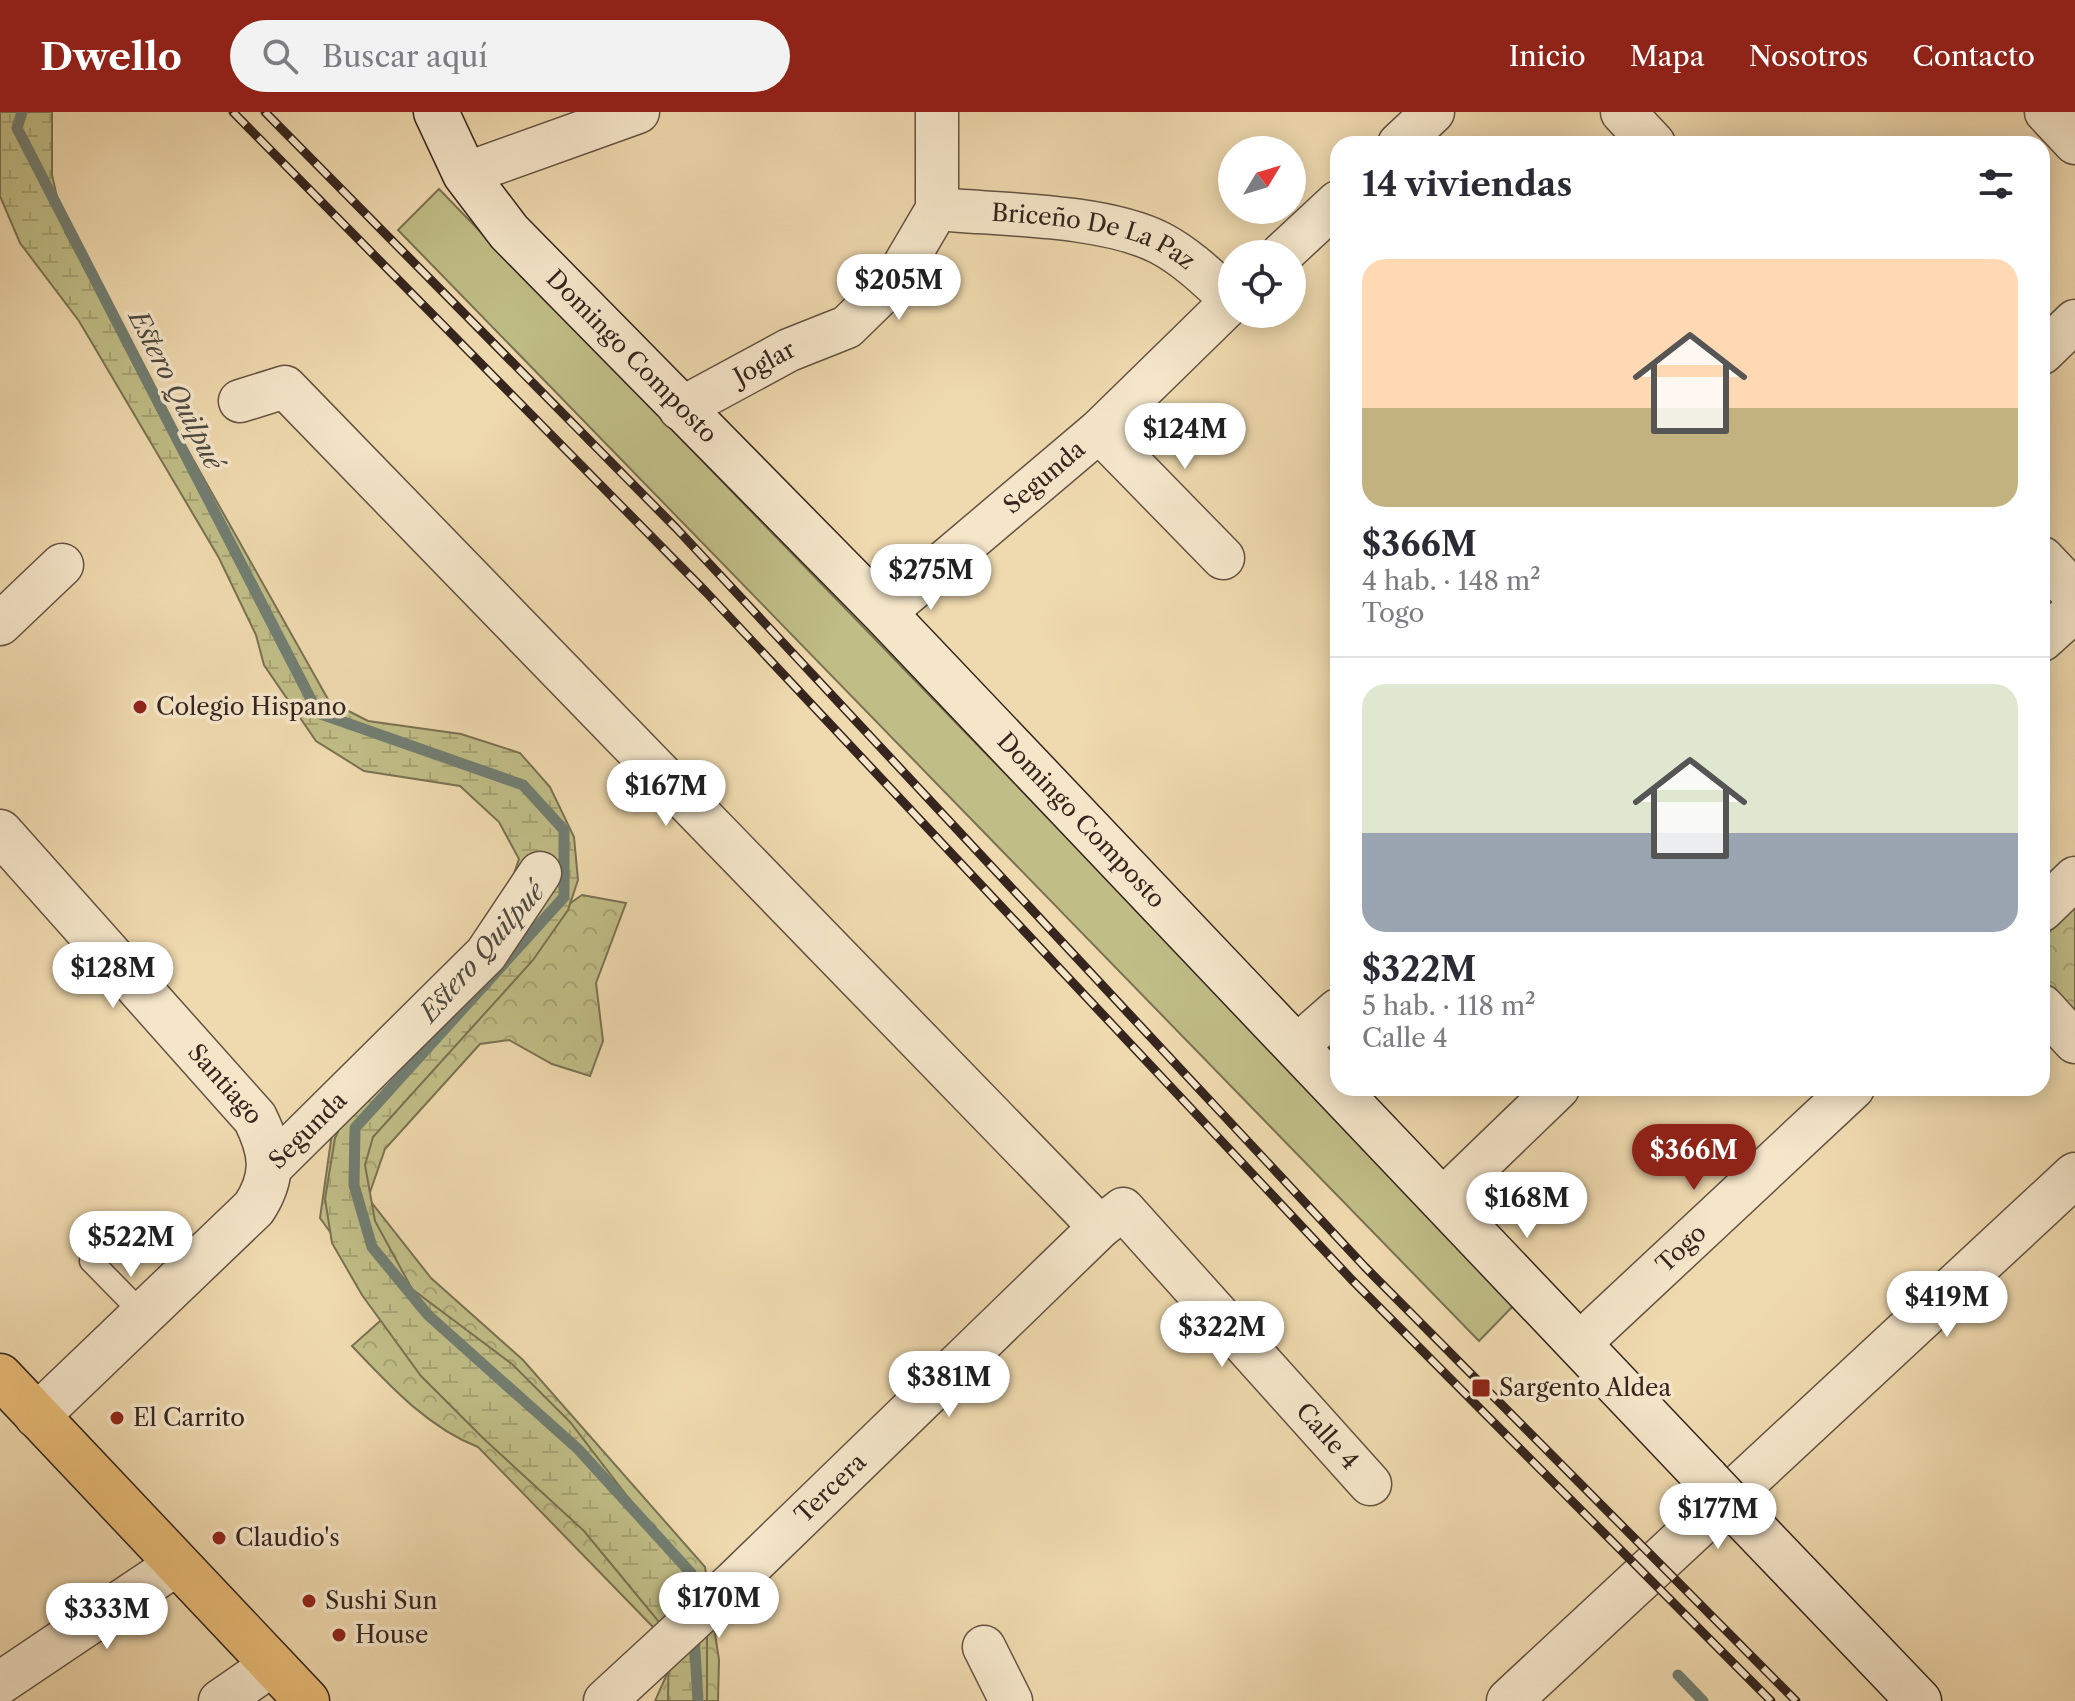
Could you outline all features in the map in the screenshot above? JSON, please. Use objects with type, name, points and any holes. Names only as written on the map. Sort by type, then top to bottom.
[{"type":"main road","name":"Domingo Composto","points":[[436,112],[465,174],[509,232],[884,613],[1330,1081]]},
{"type":"main road","points":[[1623,112],[1646,136]]},
{"type":"main road","points":[[2050,567],[2075,594]]},
{"type":"main road","name":"Santiago","points":[[0,832],[255,1118],[267,1142],[271,1167]]},
{"type":"main road","name":"Domingo Composto","points":[[1345,1096],[1919,1701]]},
{"type":"main road","name":"Segunda","points":[[37,1416],[254,1208],[265,1191],[271,1167]]},
{"type":"main road","points":[[1509,1701],[2075,1175]]},
{"type":"main road","points":[[0,1376],[307,1701]]},
{"type":"street","points":[[465,174],[638,112]]},
{"type":"street","points":[[937,112],[937,209]]},
{"type":"street","points":[[1408,136],[1433,112]]},
{"type":"street","points":[[2046,112],[2075,143]]},
{"type":"street","name":"Briceño De La Paz","points":[[937,209],[1105,225],[1159,243],[1196,267],[1218,287]]},
{"type":"street","name":"Joglar","points":[[680,409],[789,350],[847,327],[896,279],[937,209]]},
{"type":"street","points":[[1304,240],[1330,224]]},
{"type":"street","name":"Segunda","points":[[884,613],[1099,431],[1218,314]]},
{"type":"street","points":[[2050,345],[2075,321]]},
{"type":"street","name":"Calle 4","points":[[240,401],[285,387],[1112,1218],[1370,1484]]},
{"type":"street","points":[[1099,431],[1223,558]]},
{"type":"street","points":[[0,624],[62,565]]},
{"type":"street","points":[[2050,633],[2075,610]]},
{"type":"street","name":"Segunda","points":[[271,1167],[486,954],[540,873]]},
{"type":"street","points":[[2050,902],[2075,878]]},
{"type":"street","points":[[2050,1015],[2075,1042]]},
{"type":"street","points":[[1297,1046],[1330,1017]]},
{"type":"street","points":[[1443,1199],[1550,1096]]},
{"type":"street","name":"Togo","points":[[1579,1344],[1844,1096]]},
{"type":"street","name":"Tercera","points":[[605,1701],[734,1582],[1112,1218]]},
{"type":"street","points":[[0,1683],[177,1564]]},
{"type":"street","points":[[984,1647],[1011,1701]]},
{"type":"street","points":[[220,1701],[272,1665]]},
{"type":"lane","points":[[91,1261],[143,1314]]},
{"type":"green space","points":[[0,112],[52,112],[52,175],[65,232],[329,701],[368,721],[461,734],[520,753],[550,787],[574,837],[578,880],[568,910],[533,960],[373,1137],[365,1165],[375,1221],[412,1289],[512,1364],[570,1422],[687,1574],[707,1625],[707,1701],[668,1701],[669,1634],[584,1531],[421,1376],[362,1295],[332,1243],[325,1199],[335,1138],[353,1100],[492,937],[519,859],[499,822],[460,786],[364,771],[316,741],[264,665],[256,635],[219,558],[79,321],[20,243],[0,196]]},
{"type":"green space","points":[[439,189],[1517,1302],[1479,1341],[398,230]]},
{"type":"green space","points":[[582,895],[626,903],[596,983],[603,1041],[590,1076],[552,1064],[509,1040],[480,1044],[385,1149],[368,1198],[431,1278],[523,1360],[705,1567],[719,1660],[718,1701],[655,1701],[676,1654],[654,1628],[478,1447],[425,1417],[352,1346],[389,1313],[320,1218],[335,1112],[500,952]]},
{"type":"green space","points":[[2075,907],[2075,1013],[2072,1016],[2050,993],[2050,931]]},
{"type":"waterway","name":"Estero Quilpué","points":[[22,112],[17,128],[318,713],[523,785],[564,830],[564,897],[355,1128],[354,1185],[372,1247],[428,1315],[578,1449],[691,1573],[693,1605]]},
{"type":"waterway","name":"Estero Quilpué","points":[[694,1634],[698,1701]]},
{"type":"waterway","points":[[1678,1675],[1703,1701]]},
{"type":"railway","points":[[233,112],[706,592],[1352,1280],[1771,1701]]},
{"type":"railway","points":[[265,112],[676,528],[1365,1267],[1796,1701]]},
{"type":"place","name":"Colegio Hispano","points":[[140,707]]},
{"type":"place","name":"Sargento Aldea","points":[[1481,1388]]},
{"type":"place","name":"El Carrito","points":[[117,1418]]},
{"type":"place","name":"Claudio's","points":[[219,1538]]},
{"type":"place","name":"Sushi Sun","points":[[309,1601]]},
{"type":"place","name":"House","points":[[339,1635]]}]
